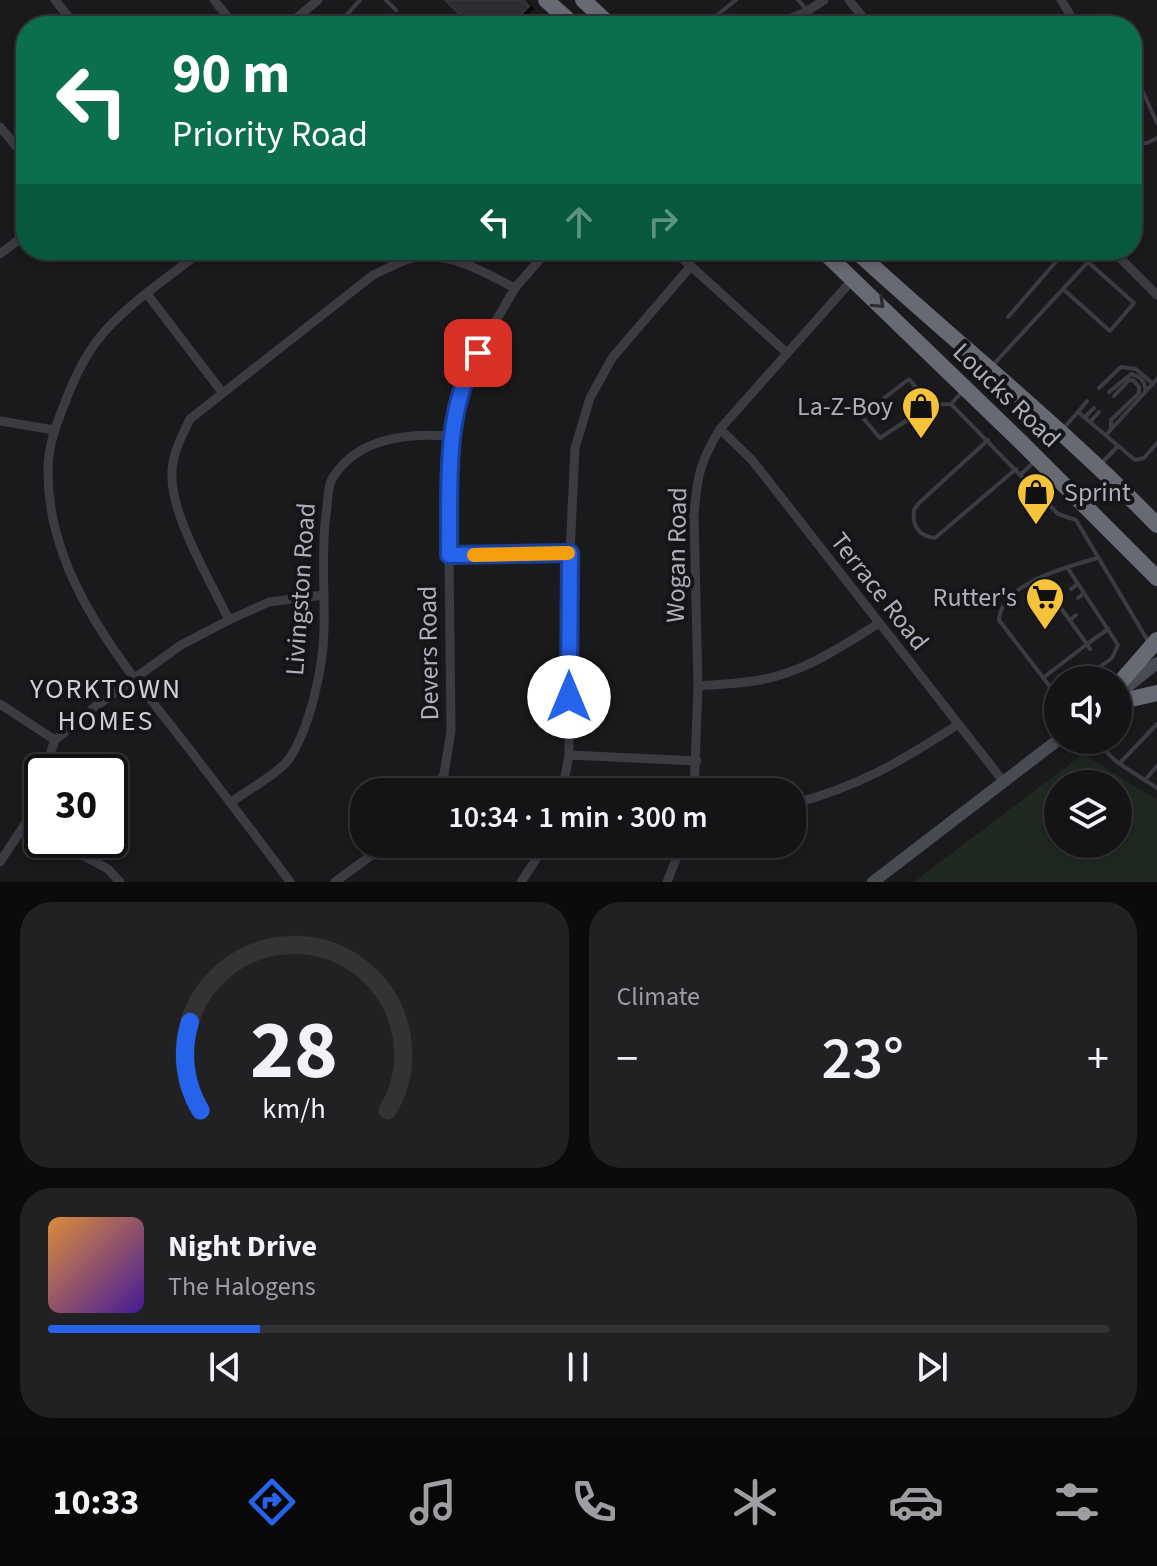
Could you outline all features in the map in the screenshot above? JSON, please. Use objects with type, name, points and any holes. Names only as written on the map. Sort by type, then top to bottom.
[{"type":"highway","points":[[546,0],[564,16]]},
{"type":"highway","points":[[586,1],[601,16]]},
{"type":"highway","name":"Loucks Road","points":[[833,260],[1157,578]]},
{"type":"highway","name":"Loucks Road","points":[[866,260],[991,368],[1156,521]]},
{"type":"highway","points":[[1124,544],[1157,587]]},
{"type":"highway","points":[[1132,672],[1155,650]]},
{"type":"highway","points":[[1132,699],[1157,693]]},
{"type":"street","points":[[55,0],[68,16]]},
{"type":"street","points":[[214,0],[227,16]]},
{"type":"street","points":[[299,16],[318,0]]},
{"type":"street","points":[[796,16],[824,0]]},
{"type":"street","points":[[849,0],[861,15]]},
{"type":"street","points":[[0,127],[16,146]]},
{"type":"street","points":[[0,254],[16,242]]},
{"type":"street","points":[[190,260],[104,332],[75,377],[54,430],[48,468],[53,518],[66,565],[87,607],[135,678],[290,882]]},
{"type":"street","points":[[229,620],[175,504],[172,472],[176,449],[190,419],[373,275],[410,260]]},
{"type":"street","points":[[446,260],[466,264],[515,288]]},
{"type":"street","name":"Devers Road","points":[[442,778],[451,731],[451,436],[465,374],[515,288],[539,260]]},
{"type":"street","points":[[684,260],[787,353]]},
{"type":"street","points":[[869,263],[872,260]]},
{"type":"street","points":[[1125,260],[1156,293]]},
{"type":"street","points":[[565,778],[569,755],[570,553],[575,448],[590,398],[612,358],[691,266]]},
{"type":"street","name":"Wogan Road","points":[[695,778],[698,686],[694,515],[703,456],[720,429],[853,279]]},
{"type":"street","points":[[147,294],[222,392]]},
{"type":"street","points":[[0,421],[54,430]]},
{"type":"street","name":"Terrace Road","points":[[720,429],[752,460],[1003,781]]},
{"type":"street","name":"Livingston Road","points":[[230,803],[288,761],[303,730],[314,696],[324,634],[324,532],[331,481],[352,456],[385,439],[419,433],[451,436]]},
{"type":"street","points":[[449,555],[570,553]]},
{"type":"street","points":[[50,754],[55,740],[96,706],[181,645],[269,602],[323,595]]},
{"type":"street","points":[[698,686],[761,680],[790,671],[828,656],[878,624]]},
{"type":"street","points":[[1132,677],[1155,650]]},
{"type":"street","points":[[0,704],[55,740]]},
{"type":"street","points":[[806,800],[860,783],[899,763],[957,725]]},
{"type":"street","points":[[873,882],[1044,750]]},
{"type":"street","points":[[569,755],[697,761]]},
{"type":"street","points":[[0,862],[24,826]]},
{"type":"street","points":[[88,858],[108,869],[120,882]]},
{"type":"street","points":[[335,882],[368,858]]},
{"type":"street","points":[[521,882],[537,858]]},
{"type":"street","points":[[667,882],[676,858]]},
{"type":"lane","points":[[386,0],[396,10]]},
{"type":"lane","points":[[716,16],[736,0]]},
{"type":"lane","points":[[798,0],[808,11]]},
{"type":"lane","points":[[1142,92],[1157,123]]},
{"type":"lane","points":[[1008,317],[1057,260]]},
{"type":"lane","points":[[991,368],[1063,289],[1088,262],[1134,303],[1110,331],[1063,289]]},
{"type":"lane","points":[[1099,388],[1121,367],[1136,369],[1155,382],[1106,435]]},
{"type":"lane","points":[[1111,428],[1111,420],[1139,393],[1139,387],[1129,380],[1112,394],[1131,374],[1140,377],[1146,391]]},
{"type":"lane","points":[[930,405],[909,379],[863,418],[880,438],[930,405],[951,404],[966,388]]},
{"type":"lane","points":[[1060,432],[1087,401]]},
{"type":"lane","points":[[951,404],[1058,514],[1076,520],[1155,650]]},
{"type":"lane","points":[[1085,417],[1094,408]]},
{"type":"lane","points":[[1078,412],[1139,461],[1157,443]]},
{"type":"lane","points":[[1090,422],[1099,412]]},
{"type":"lane","points":[[988,440],[919,503],[914,510],[916,528],[925,537],[935,538],[1016,469]]},
{"type":"lane","points":[[1098,467],[1118,446]]},
{"type":"lane","points":[[1021,474],[1038,458]]},
{"type":"lane","points":[[1097,558],[1039,578],[1003,603],[999,620],[1043,678],[1079,654],[1108,629]]},
{"type":"lane","points":[[1067,567],[1118,645],[1117,651],[1103,665],[1097,658]]},
{"type":"lane","points":[[1039,578],[1089,646]]},
{"type":"lane","points":[[1071,589],[1078,584]]},
{"type":"lane","points":[[1078,598],[1084,593]]},
{"type":"lane","points":[[1056,600],[1062,596]]},
{"type":"lane","points":[[1086,608],[1092,604]]},
{"type":"lane","points":[[1063,610],[1069,605]]},
{"type":"lane","points":[[1070,620],[1076,615]]},
{"type":"lane","points":[[1120,763],[1157,724]]},
{"type":"lane","points":[[1110,754],[1157,788]]},
{"type":"lane","points":[[1146,780],[1157,766]]},
{"type":"shaded area","points":[[1083,754],[1109,770],[1062,770]]},
{"type":"shaded area","points":[[1044,784],[1044,858],[1132,858],[1132,784],[1157,800],[1157,882],[914,882]]},
{"type":"building","points":[[445,0],[523,0],[529,6],[519,16],[462,16]]},
{"type":"slow traffic","points":[[474,555],[568,553]]},
{"type":"place","name":"La-Z-Boy","points":[[921,440]]},
{"type":"place","name":"Sprint","points":[[1036,526]]},
{"type":"place","name":"Rutter's","points":[[1045,631]]},
{"type":"district","name":"YORKTOWN HOMES","points":[[106,704]]},
{"type":"route","points":[[478,353],[465,374],[451,436],[449,555],[570,553],[569,697]]}]
